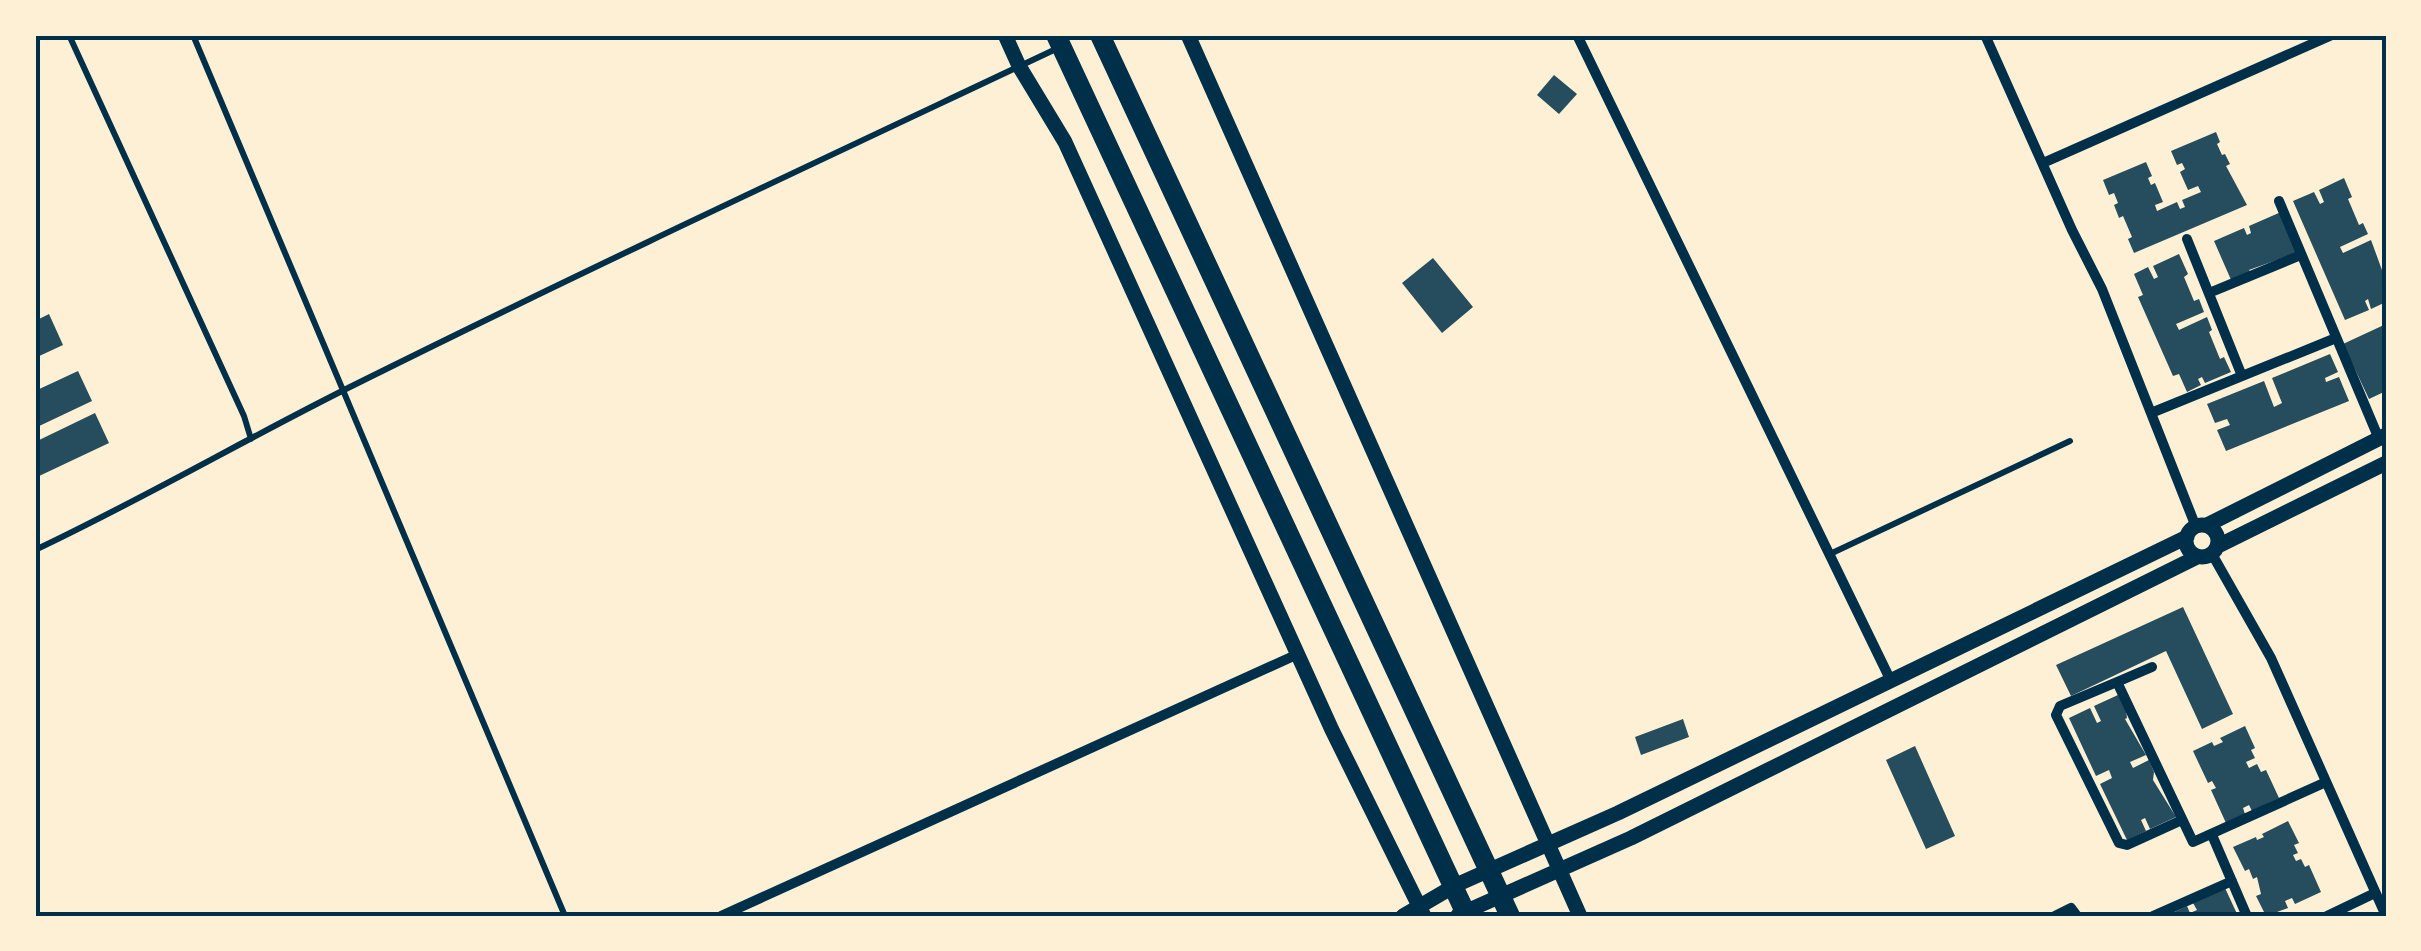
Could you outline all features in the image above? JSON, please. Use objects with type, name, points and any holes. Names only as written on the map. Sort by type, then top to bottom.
[{"type":"highway","points":[[1100,35],[1506,907]]},
{"type":"highway","points":[[1059,41],[1456,884],[1463,914]]},
{"type":"street","points":[[1004,35],[1066,142],[1332,730],[1422,911]]},
{"type":"street","points":[[1188,35],[1580,916]]},
{"type":"street","points":[[1577,35],[1890,678]]},
{"type":"street","points":[[1985,35],[2102,289],[2196,530],[2189,550],[2209,552]]},
{"type":"street","points":[[2043,163],[2332,35]]},
{"type":"street","points":[[1404,916],[1422,911],[1456,884],[1550,844],[2382,437],[2278,202]]},
{"type":"street","points":[[2186,240],[2242,376]]},
{"type":"street","points":[[2208,294],[2301,255]]},
{"type":"street","points":[[2151,413],[2336,338]]},
{"type":"street","points":[[1463,914],[1506,907],[1558,871],[2386,463]]},
{"type":"street","points":[[2196,530],[2215,531],[2209,552],[2270,658],[2386,916]]},
{"type":"street","points":[[721,916],[1298,654]]},
{"type":"street","points":[[2152,667],[2060,706],[2056,715],[2119,843],[2127,845],[2182,820]]},
{"type":"street","points":[[2117,682],[2193,842],[2326,782]]},
{"type":"street","points":[[2212,835],[2246,914]]},
{"type":"street","points":[[2153,916],[2232,882]]},
{"type":"street","points":[[2327,916],[2375,893]]},
{"type":"street","points":[[2055,916],[2071,908],[2077,916]]},
{"type":"lane","points":[[68,35],[244,416],[251,440]]},
{"type":"lane","points":[[193,35],[565,916]]},
{"type":"lane","points":[[35,550],[104,518],[342,391],[1019,66],[1059,41]]},
{"type":"lane","points":[[1830,554],[2070,441]]},
{"type":"building","points":[[1554,75],[1577,94],[1559,114],[1537,95]]},
{"type":"building","points":[[2216,132],[2220,142],[2217,144],[2230,164],[2226,166],[2247,205],[2134,253],[2128,239],[2132,237],[2114,205],[2118,203],[2114,193],[2109,195],[2103,180],[2146,162],[2152,176],[2148,178],[2151,185],[2155,183],[2163,202],[2155,205],[2157,211],[2177,202],[2180,209],[2185,207],[2182,200],[2201,192],[2198,186],[2188,190],[2180,172],[2185,169],[2182,163],[2177,165],[2171,151]]},
{"type":"building","points":[[2344,178],[2359,225],[2363,223],[2368,234],[2340,247],[2343,253],[2371,240],[2386,281],[2386,302],[2371,309],[2368,299],[2365,301],[2369,310],[2345,320],[2293,201],[2314,192],[2320,204],[2324,202],[2319,190]]},
{"type":"building","points":[[2281,212],[2299,252],[2249,270],[2251,273],[2232,282],[2214,241],[2244,228],[2247,235],[2251,233],[2249,226]]},
{"type":"building","points":[[2179,254],[2194,301],[2199,299],[2204,312],[2176,324],[2179,330],[2207,317],[2220,359],[2224,357],[2231,372],[2205,383],[2202,377],[2198,379],[2201,385],[2187,392],[2179,374],[2173,376],[2138,297],[2143,295],[2134,274],[2148,267],[2154,279],[2158,277],[2153,266]]},
{"type":"building","points":[[1433,258],[1473,307],[1442,333],[1402,283]]},
{"type":"building","points":[[49,314],[63,345],[35,358],[35,321]]},
{"type":"building","points":[[2386,324],[2386,391],[2369,399],[2343,344]]},
{"type":"building","points":[[2330,354],[2338,372],[2325,378],[2326,382],[2339,377],[2349,401],[2226,451],[2217,430],[2230,425],[2227,419],[2215,423],[2207,404],[2264,381],[2274,407],[2282,403],[2272,378]]},
{"type":"building","points":[[78,371],[92,401],[35,428],[35,391]]},
{"type":"building","points":[[95,413],[109,443],[37,477],[35,442]]},
{"type":"building","points":[[2183,607],[2233,714],[2202,729],[2166,651],[2071,696],[2056,665]]},
{"type":"building","points":[[2118,695],[2126,710],[2125,719],[2146,755],[2130,762],[2133,768],[2149,760],[2153,780],[2176,817],[2150,829],[2145,818],[2141,820],[2146,831],[2127,840],[2100,784],[2112,778],[2109,770],[2096,776],[2069,718],[2090,708],[2097,723],[2101,721],[2094,706]]},
{"type":"building","points":[[1683,719],[1689,737],[1641,755],[1635,737]]},
{"type":"building","points":[[2245,726],[2255,748],[2251,750],[2255,758],[2246,762],[2249,768],[2257,764],[2261,772],[2266,770],[2279,798],[2252,811],[2249,805],[2243,808],[2245,814],[2226,823],[2211,790],[2216,788],[2212,781],[2208,783],[2193,751],[2212,742],[2214,746],[2223,742],[2220,738]]},
{"type":"building","points":[[1915,746],[1955,836],[1926,849],[1886,760]]},
{"type":"building","points":[[2288,821],[2299,843],[2294,845],[2298,853],[2293,855],[2305,867],[2309,865],[2321,892],[2295,904],[2292,898],[2285,901],[2288,908],[2266,916],[2256,896],[2261,894],[2257,877],[2253,879],[2249,869],[2245,871],[2233,847],[2264,837],[2262,834]]},
{"type":"building","points":[[2225,888],[2238,916],[2166,916],[2187,906],[2190,913],[2197,910],[2193,903]]}]
